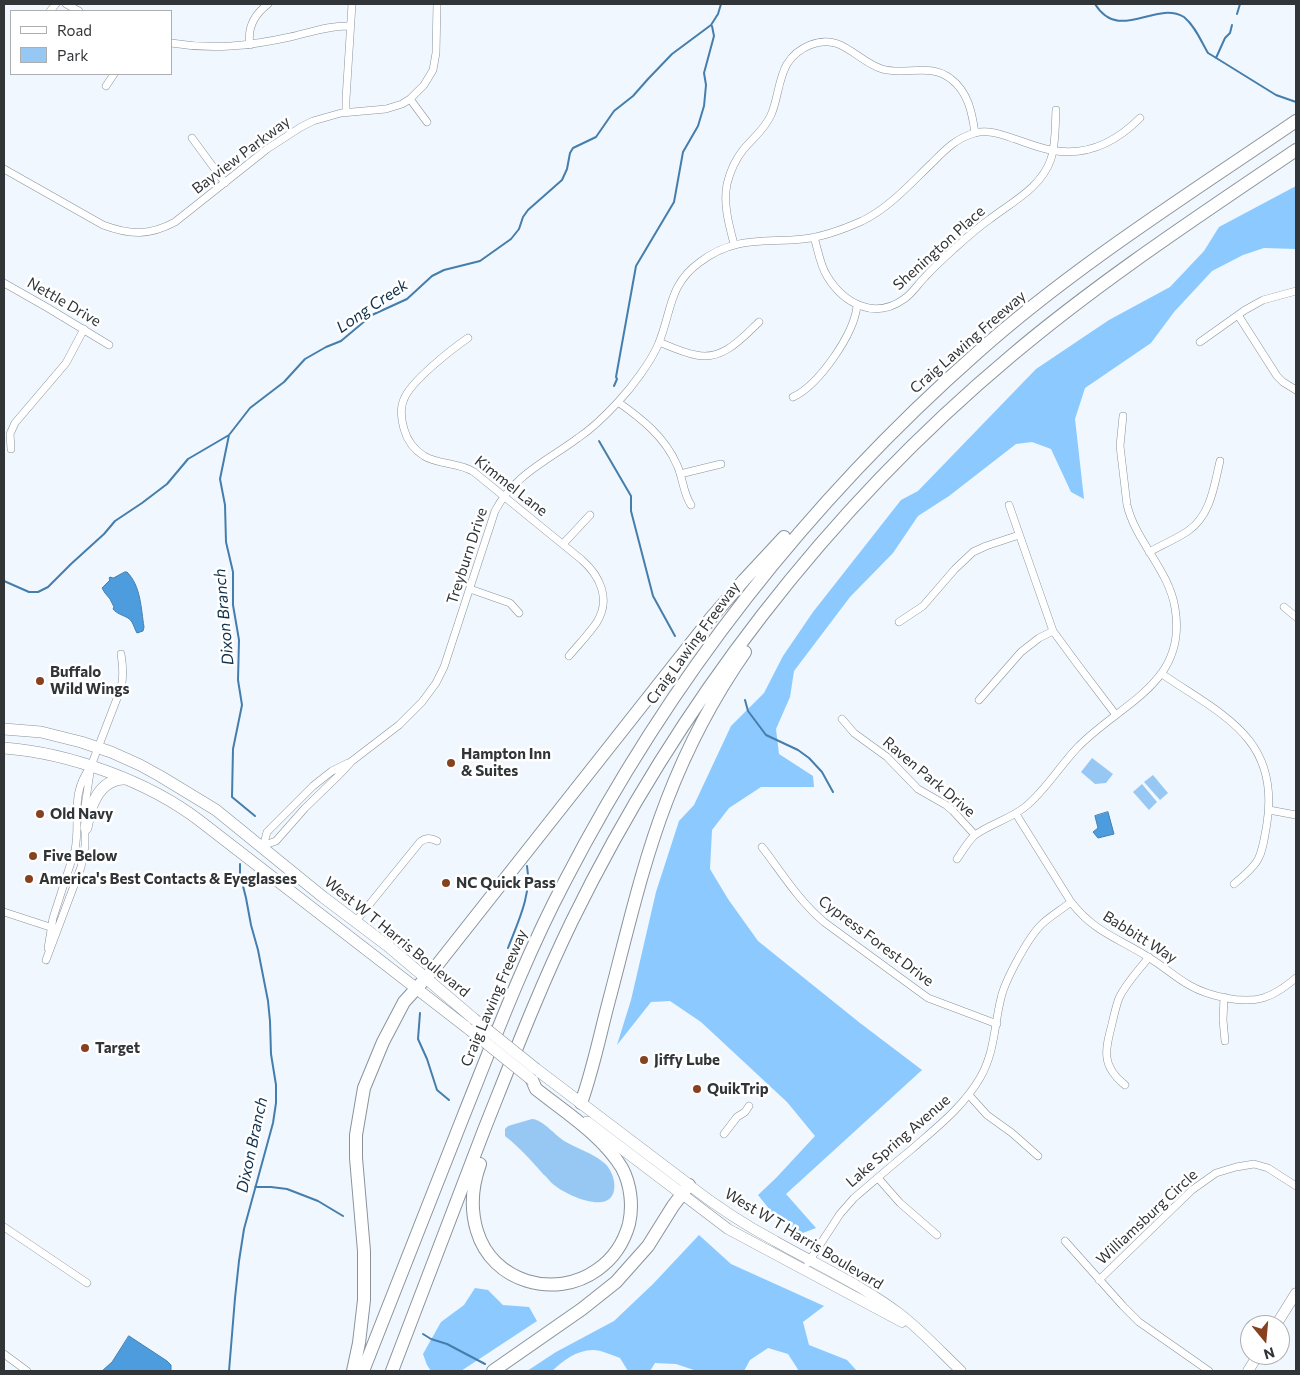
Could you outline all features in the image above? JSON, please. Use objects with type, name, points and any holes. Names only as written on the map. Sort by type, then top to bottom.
[{"type":"highway","name":"Craig Lawing Freeway","points":[[363,1371],[509,1002],[564,881],[634,757],[672,699],[742,602],[778,556],[829,497],[911,413],[980,350],[1052,291],[1111,247],[1296,121]]},
{"type":"highway","points":[[392,1371],[514,1053],[548,972],[612,845],[643,790],[684,724],[740,644],[793,577],[885,473],[943,416],[1008,358],[1085,296],[1141,255],[1296,150]]},
{"type":"highway","points":[[353,1371],[362,1320],[365,1276],[356,1158],[359,1112],[364,1088],[383,1042],[404,1002],[426,977],[711,618],[788,533],[829,497]]},
{"type":"highway","points":[[581,1103],[589,1079],[645,864],[669,794],[705,717],[793,577]]},
{"type":"highway","points":[[485,1128],[487,1143],[475,1177],[472,1207],[477,1232],[487,1252],[495,1262],[510,1273],[527,1281],[551,1285],[584,1278],[603,1266],[619,1247],[628,1227],[631,1203],[626,1178],[616,1160],[600,1141],[536,1089],[534,1074]]},
{"type":"highway","points":[[493,1371],[582,1309],[616,1282],[648,1246],[686,1189]]},
{"type":"main road","name":"West W T Harris Boulevard","points":[[4,729],[41,732],[98,748],[140,765],[216,810],[264,846],[323,897],[426,977],[472,1025]]},
{"type":"main road","name":"West W T Harris Boulevard","points":[[4,748],[30,751],[91,766],[124,779],[172,803],[200,821],[344,933],[417,988],[472,1025],[686,1189],[776,1242],[810,1259],[900,1314],[923,1333],[961,1371]]},
{"type":"main road","points":[[86,828],[90,810],[102,789],[113,780],[124,779]]},
{"type":"main road","points":[[200,821],[226,828],[254,849],[264,846]]},
{"type":"main road","name":"West W T Harris Boulevard","points":[[534,1074],[581,1103],[686,1189],[728,1229],[923,1333]]},
{"type":"main road","points":[[1282,1315],[1296,1293]]},
{"type":"street","points":[[66,4],[77,10]]},
{"type":"street","points":[[250,45],[248,37],[251,26],[258,13],[268,4]]},
{"type":"street","points":[[346,112],[352,4]]},
{"type":"street","name":"Bayview Parkway","points":[[4,169],[102,225],[119,231],[130,232],[150,232],[166,227],[175,222],[272,145],[301,126],[346,112],[386,110],[410,100],[424,85],[433,70],[436,53],[437,4]]},
{"type":"street","points":[[172,44],[203,47],[250,45],[334,27],[350,26]]},
{"type":"street","points":[[734,244],[726,198],[727,183],[732,168],[743,150],[771,116],[787,64],[795,54],[809,45],[822,42],[839,44],[874,65],[891,71],[929,70],[943,74],[953,80],[969,102],[975,133]]},
{"type":"street","points":[[106,86],[113,75]]},
{"type":"street","points":[[410,100],[427,122]]},
{"type":"street","name":"Shenington Place","points":[[858,306],[877,309],[887,308],[906,298],[925,277],[973,232],[1035,184],[1045,172],[1053,150],[1056,110]]},
{"type":"street","name":"Treyburn Drive","points":[[264,846],[276,841],[305,808],[352,761],[398,725],[422,702],[436,683],[444,667],[495,511],[504,497],[521,478],[579,438],[618,402],[645,368],[659,342],[675,292],[693,267],[710,254],[734,244],[748,241],[814,237],[849,227],[876,213],[901,194],[949,146],[975,133],[991,132],[1053,150],[1073,151],[1097,147],[1128,130],[1140,118]]},
{"type":"street","points":[[192,138],[225,183]]},
{"type":"street","points":[[793,397],[808,387],[832,359],[851,325],[858,306],[840,292],[827,277],[814,237]]},
{"type":"street","name":"Nettle Drive","points":[[4,285],[109,345]]},
{"type":"street","points":[[1200,342],[1263,300],[1296,291]]},
{"type":"street","points":[[1238,315],[1271,369],[1284,382],[1296,390]]},
{"type":"street","points":[[659,342],[694,355],[706,356],[722,353],[759,322]]},
{"type":"street","points":[[11,449],[10,434],[15,424],[66,363],[84,329]]},
{"type":"street","name":"Kimmel Lane","points":[[468,338],[410,389],[402,408],[403,425],[409,442],[423,455],[438,461],[468,468],[563,544],[593,571],[601,584],[602,610],[596,623],[569,656]]},
{"type":"street","points":[[618,402],[636,415],[660,437],[669,450],[680,474],[684,491],[691,506]]},
{"type":"street","points":[[956,859],[976,835],[1016,814],[1031,802],[1090,735],[1150,689],[1162,674],[1172,655],[1177,620],[1170,589],[1129,514],[1127,505],[1120,446],[1123,416]]},
{"type":"street","points":[[1149,552],[1188,531],[1201,518],[1209,504],[1220,461]]},
{"type":"street","points":[[680,474],[721,464]]},
{"type":"street","points":[[1009,505],[1053,631],[1116,715]]},
{"type":"street","points":[[563,544],[590,515]]},
{"type":"street","points":[[899,622],[929,601],[973,552],[1019,535]]},
{"type":"street","points":[[470,589],[510,603],[519,612]]},
{"type":"street","points":[[1284,607],[1296,617]]},
{"type":"street","points":[[979,700],[1021,652],[1039,638],[1053,631]]},
{"type":"street","points":[[55,929],[53,918],[75,850],[78,834],[76,806],[78,796],[82,780],[91,766],[121,688],[124,678],[124,667],[121,654]]},
{"type":"street","points":[[1162,674],[1230,720],[1250,739],[1265,768],[1269,786],[1269,810],[1260,857],[1254,867],[1234,884]]},
{"type":"street","name":"Raven Park Drive","points":[[842,719],[854,733],[887,757],[918,789],[946,805],[976,835]]},
{"type":"street","name":"Treyburn Drive","points":[[264,846],[267,832],[313,786],[332,771],[352,761]]},
{"type":"street","points":[[55,929],[81,867],[85,846],[85,806],[91,766]]},
{"type":"street","points":[[1269,810],[1296,815]]},
{"type":"street","name":"Babbitt Way","points":[[1016,814],[1079,912],[1095,927],[1149,957],[1191,986],[1210,994],[1224,997],[1263,998],[1296,978]]},
{"type":"street","points":[[356,921],[420,842],[427,838],[437,841]]},
{"type":"street","name":"Cypress Forest Drive","points":[[762,847],[798,896],[824,922],[922,995],[935,1002],[997,1024]]},
{"type":"street","name":"Lake Spring Avenue","points":[[805,1270],[810,1259],[846,1206],[949,1117],[969,1095],[986,1067],[994,1042],[1001,996],[1027,943],[1041,924],[1071,902]]},
{"type":"street","points":[[4,912],[55,929]]},
{"type":"street","points":[[1125,1085],[1110,1070],[1106,1060],[1106,1049],[1119,998],[1149,957]]},
{"type":"street","points":[[1224,997],[1223,1020],[1225,1041]]},
{"type":"street","points":[[969,1095],[988,1115],[1038,1156]]},
{"type":"street","points":[[724,1134],[736,1117],[747,1109]]},
{"type":"street","name":"Williamsburg Circle","points":[[1100,1280],[1192,1190],[1216,1174],[1236,1166],[1262,1165],[1296,1186]]},
{"type":"street","points":[[878,1178],[900,1203],[937,1235]]},
{"type":"street","points":[[4,1226],[87,1283]]},
{"type":"street","name":"Williamsburg Circle","points":[[1065,1241],[1139,1322],[1210,1371]]},
{"type":"street","points":[[4,1354],[27,1371]]},
{"type":"green space","points":[[1092,758],[1113,774],[1106,783],[1095,784],[1081,772]]},
{"type":"green space","points":[[1153,775],[1168,793],[1160,800],[1144,782]]},
{"type":"green space","points":[[1142,784],[1157,802],[1149,810],[1133,792]]},
{"type":"green space","points":[[532,1119],[541,1122],[566,1142],[594,1156],[605,1164],[614,1181],[613,1193],[609,1199],[601,1202],[591,1202],[561,1190],[505,1136],[505,1129],[508,1126]]},
{"type":"shaded area","points":[[1296,186],[1296,249],[1264,248],[1243,255],[1212,271],[1174,312],[1151,343],[1085,388],[1075,419],[1084,499],[1071,492],[1051,449],[1032,442],[1016,444],[949,496],[918,516],[893,553],[850,597],[794,671],[790,697],[776,729],[779,754],[813,776],[814,787],[761,787],[729,808],[712,830],[710,869],[728,899],[758,941],[922,1070],[786,1194],[816,1228],[800,1234],[778,1220],[758,1195],[815,1136],[787,1102],[701,1022],[670,1001],[651,1002],[617,1045],[631,1000],[656,892],[679,821],[694,805],[731,726],[764,693],[783,656],[813,612],[901,500],[918,491],[1036,369],[1109,320],[1170,287],[1204,251],[1219,227]]},
{"type":"shaded area","points":[[125,572],[132,578],[140,598],[144,627],[143,631],[137,633],[130,619],[113,609],[114,607],[110,599],[102,588],[110,580],[110,577],[113,578]]},
{"type":"shaded area","points":[[1108,812],[1114,834],[1098,838],[1093,832],[1098,828],[1095,816]]},
{"type":"shaded area","points":[[699,1235],[731,1264],[824,1306],[803,1322],[809,1345],[847,1360],[857,1371],[799,1371],[788,1354],[768,1348],[750,1360],[744,1371],[697,1371],[676,1364],[655,1363],[650,1371],[628,1371],[620,1358],[603,1352],[587,1350],[565,1360],[552,1371],[527,1371],[556,1352],[614,1321],[653,1284]]},
{"type":"shaded area","points":[[475,1288],[488,1290],[503,1305],[529,1307],[537,1321],[461,1371],[431,1371],[423,1354],[441,1322],[464,1305]]},
{"type":"shaded area","points":[[129,1336],[167,1361],[171,1365],[171,1371],[102,1371],[112,1362]]},
{"type":"waterway","name":"Long Creek","points":[[4,581],[29,592],[38,592],[48,587],[104,534],[115,521],[167,484],[188,459],[229,435],[250,408],[284,382],[305,359],[341,341],[372,315],[407,299],[432,276],[444,270],[480,261],[511,239],[519,229],[523,217],[528,210],[562,180],[573,148],[596,137],[614,111],[633,96],[672,54],[711,25],[718,14],[721,4]]},
{"type":"waterway","name":"Long Creek","points":[[1095,4],[1105,15],[1115,20],[1126,21],[1161,13],[1173,13],[1184,17],[1195,29],[1208,53],[1276,95],[1296,102]]},
{"type":"waterway","points":[[1237,14],[1240,4]]},
{"type":"waterway","points":[[1216,58],[1225,38],[1230,33],[1232,25]]},
{"type":"waterway","points":[[614,386],[617,379],[636,266],[674,202],[683,152],[698,126],[704,106],[706,85],[704,73],[714,36],[712,26]]},
{"type":"waterway","name":"Dixon Branch","points":[[229,435],[220,479],[225,505],[226,542],[233,572],[233,605],[239,640],[238,680],[242,705],[233,749],[232,797],[255,816]]},
{"type":"waterway","points":[[599,441],[631,496],[631,511],[653,596],[675,636]]},
{"type":"waterway","points":[[745,700],[748,711],[766,735],[798,750],[809,758],[822,772],[833,792]]},
{"type":"waterway","name":"Dixon Branch","points":[[229,1371],[235,1298],[244,1229],[273,1123],[276,1103],[268,1001],[240,874],[240,864]]},
{"type":"waterway","points":[[508,948],[526,897],[528,887],[527,866]]},
{"type":"waterway","points":[[420,1013],[418,1039],[437,1090],[449,1100]]},
{"type":"waterway","points":[[255,1187],[287,1189],[318,1201],[343,1216]]},
{"type":"waterway","points":[[423,1334],[485,1364]]},
{"type":"place","name":"Buffalo Wild Wings","points":[[40,681]]},
{"type":"place","name":"Hampton Inn & Suites","points":[[451,763]]},
{"type":"place","name":"Old Navy","points":[[40,814]]},
{"type":"place","name":"Five Below","points":[[33,856]]},
{"type":"place","name":"America's Best Contacts & Eyeglasses","points":[[29,879]]},
{"type":"place","name":"NC Quick Pass","points":[[446,883]]},
{"type":"place","name":"Target","points":[[85,1048]]},
{"type":"place","name":"Jiffy Lube","points":[[644,1060]]},
{"type":"place","name":"QuikTrip","points":[[697,1089]]}]
